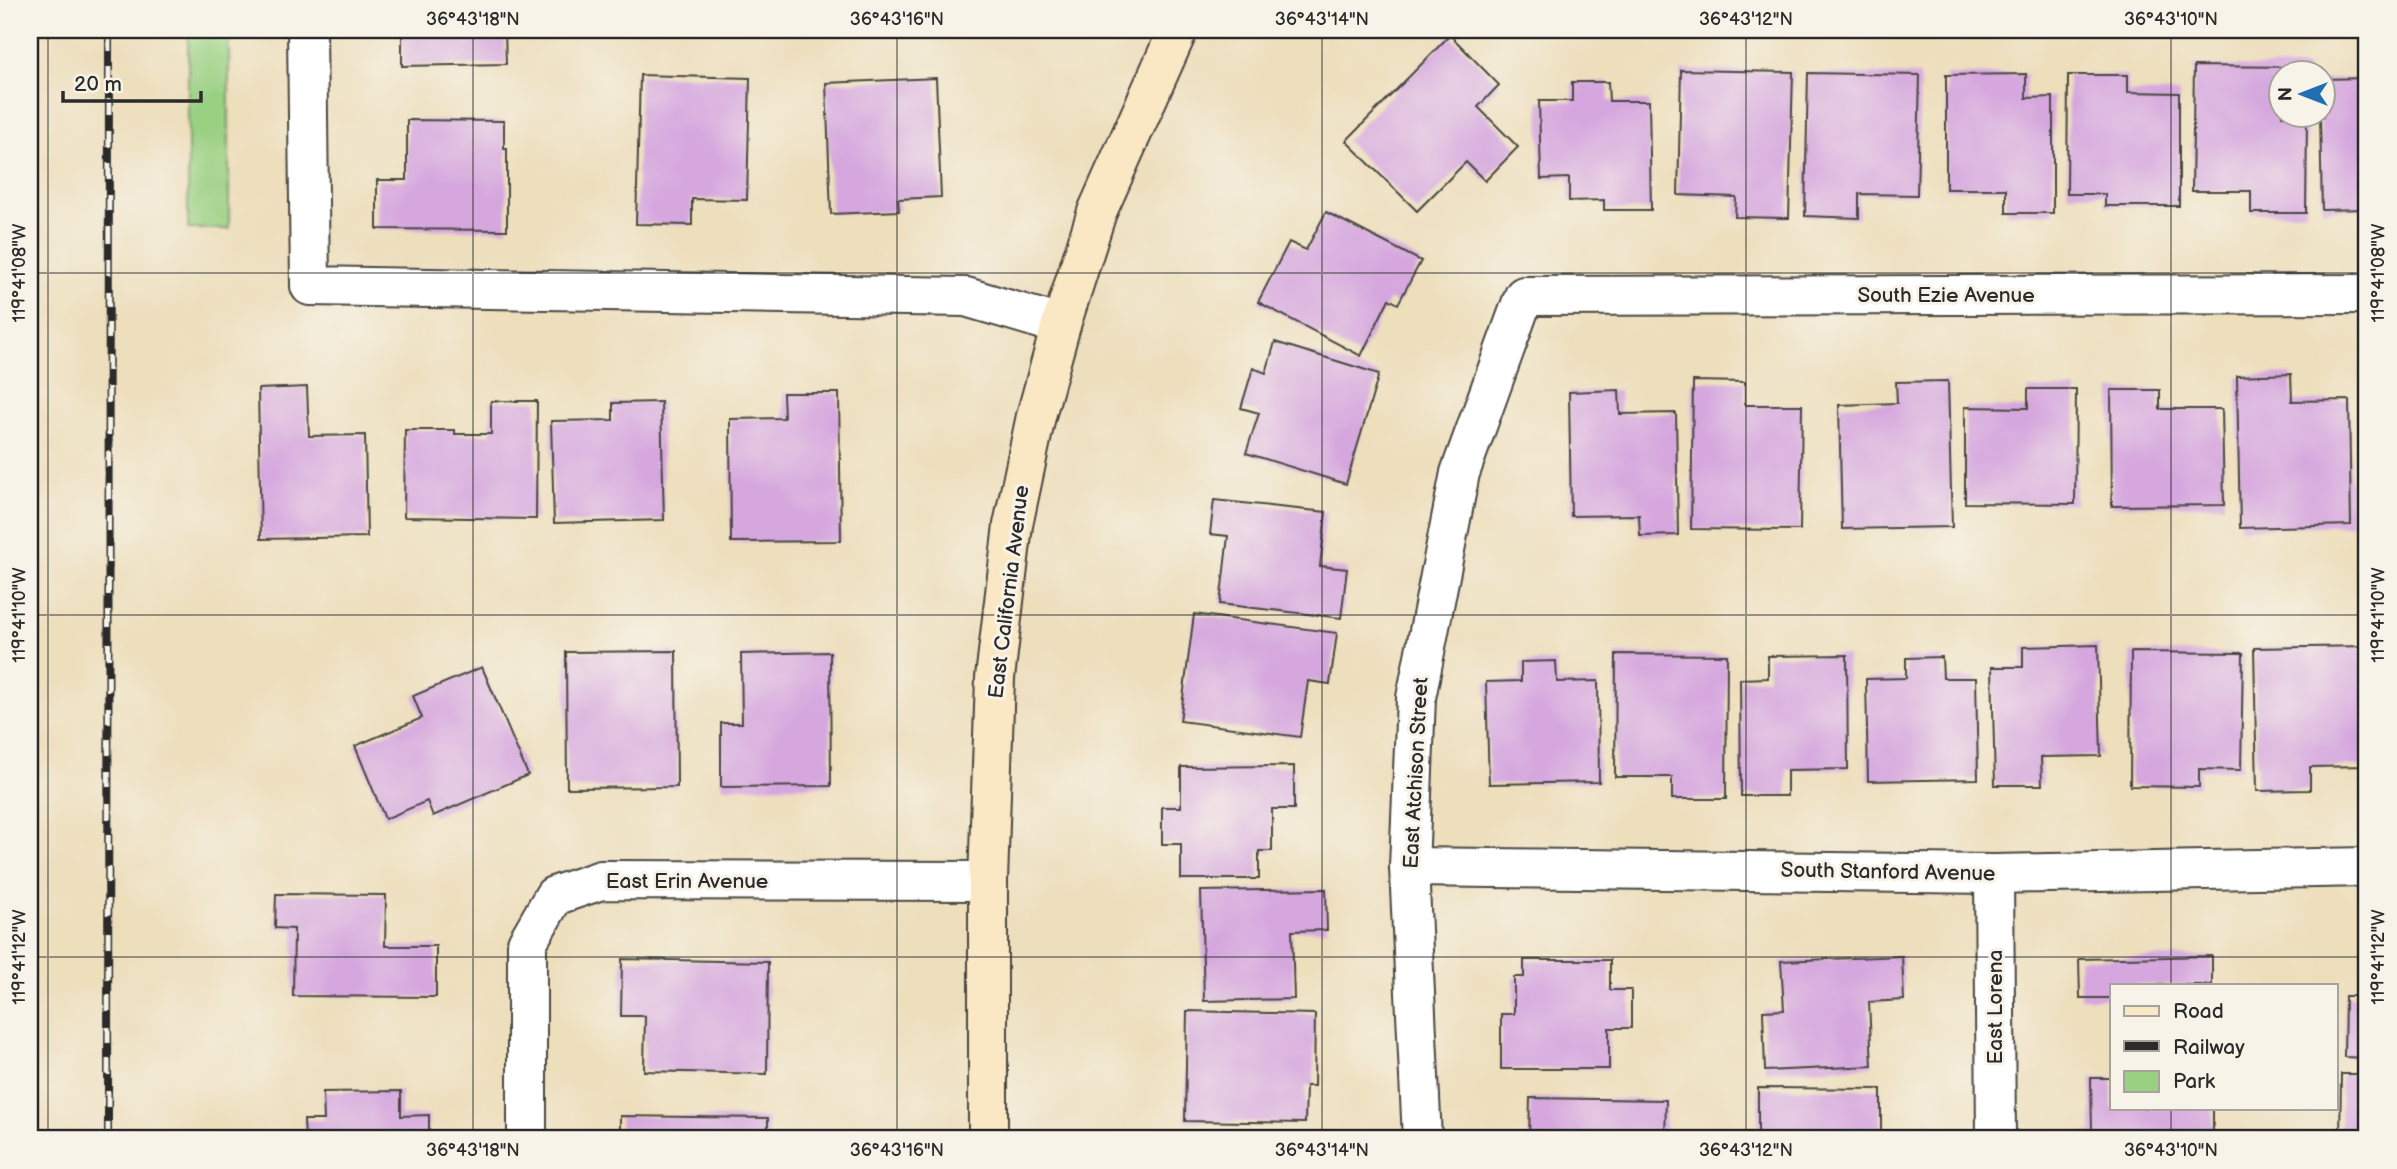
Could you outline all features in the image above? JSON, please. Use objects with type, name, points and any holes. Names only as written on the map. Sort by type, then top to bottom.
[{"type":"street","points":[[307,30],[310,286],[966,298],[1061,325]]},
{"type":"street","name":"East California Avenue","points":[[988,1139],[988,881],[995,678],[1013,525],[1036,416],[1061,325],[1097,212],[1178,30]]},
{"type":"street","name":"South Ezie Avenue","points":[[1524,296],[2367,294]]},
{"type":"street","name":"East Atchison Street","points":[[1422,1139],[1409,867],[1416,698],[1460,473],[1524,296]]},
{"type":"street","name":"South Stanford Avenue","points":[[1409,867],[1994,874],[2367,867]]},
{"type":"street","name":"East Lorena","points":[[1994,874],[1996,1139]]},
{"type":"street","name":"East Erin Avenue","points":[[527,1139],[527,943],[554,896],[601,880],[988,881]]},
{"type":"green space","points":[[188,30],[229,30],[229,229],[188,229]]},
{"type":"building","points":[[402,30],[505,30],[506,64],[402,66]]},
{"type":"building","points":[[1450,35],[1499,85],[1478,107],[1518,147],[1485,181],[1466,162],[1417,211],[1346,141]]},
{"type":"building","points":[[2194,66],[2268,67],[2268,130],[2307,130],[2306,213],[2251,213],[2251,191],[2192,191]]},
{"type":"building","points":[[1681,70],[1793,72],[1789,218],[1735,217],[1736,197],[1678,195]]},
{"type":"building","points":[[1808,73],[1920,75],[1917,195],[1859,194],[1859,218],[1805,216]]},
{"type":"building","points":[[2026,74],[2026,98],[2053,97],[2053,213],[2006,213],[2006,189],[1946,189],[1946,75]]},
{"type":"building","points":[[640,75],[750,78],[747,200],[692,199],[692,225],[636,224]]},
{"type":"building","points":[[2068,75],[2128,75],[2128,92],[2179,93],[2179,206],[2105,206],[2105,194],[2067,194]]},
{"type":"building","points":[[936,78],[941,197],[898,199],[899,211],[831,214],[826,83]]},
{"type":"building","points":[[2367,78],[2367,209],[2322,210],[2320,130],[2338,130],[2338,79]]},
{"type":"building","points":[[1572,82],[1608,82],[1609,101],[1649,101],[1651,210],[1604,210],[1604,200],[1569,201],[1569,178],[1541,179],[1539,101],[1572,101]]},
{"type":"building","points":[[407,120],[504,121],[504,149],[507,149],[507,230],[377,229],[377,180],[407,180]]},
{"type":"building","points":[[1326,212],[1421,261],[1398,304],[1389,299],[1361,356],[1258,302],[1289,242],[1306,250]]},
{"type":"building","points":[[1275,342],[1379,374],[1346,484],[1246,453],[1259,413],[1241,408],[1253,368],[1266,373]]},
{"type":"building","points":[[2291,374],[2292,401],[2349,400],[2351,525],[2240,528],[2237,376]]},
{"type":"building","points":[[1693,381],[1745,382],[1745,405],[1802,405],[1800,530],[1691,529]]},
{"type":"building","points":[[1948,381],[1952,527],[1842,529],[1839,405],[1897,403],[1896,382]]},
{"type":"building","points":[[307,387],[309,436],[365,435],[367,537],[261,539],[258,389]]},
{"type":"building","points":[[2028,389],[2076,389],[2075,504],[1965,503],[1965,407],[2028,408]]},
{"type":"building","points":[[1619,390],[1620,414],[1676,413],[1678,535],[1640,536],[1639,515],[1571,516],[1569,392]]},
{"type":"building","points":[[2111,390],[2160,390],[2160,409],[2222,409],[2224,505],[2112,506]]},
{"type":"building","points":[[783,393],[839,393],[841,541],[731,542],[730,419],[784,418]]},
{"type":"building","points":[[491,401],[537,401],[536,519],[404,517],[405,430],[455,430],[455,434],[491,434]]},
{"type":"building","points":[[661,402],[664,520],[554,523],[551,421],[613,420],[613,403]]},
{"type":"building","points":[[1214,500],[1326,512],[1320,566],[1347,569],[1341,618],[1220,604],[1228,536],[1210,534]]},
{"type":"building","points":[[1194,614],[1337,633],[1330,684],[1308,681],[1300,737],[1180,721]]},
{"type":"building","points":[[2098,645],[2101,756],[2041,757],[2042,785],[1995,785],[1992,667],[2023,667],[2023,647]]},
{"type":"building","points":[[2367,646],[2367,766],[2310,767],[2310,790],[2257,791],[2254,648]]},
{"type":"building","points":[[676,651],[677,787],[567,788],[566,652]]},
{"type":"building","points":[[830,652],[831,786],[721,787],[721,723],[742,723],[741,654]]},
{"type":"building","points":[[2131,652],[2243,653],[2241,770],[2199,769],[2199,787],[2130,786]]},
{"type":"building","points":[[1616,654],[1727,655],[1726,799],[1672,799],[1672,777],[1615,777]]},
{"type":"building","points":[[1847,655],[1848,769],[1787,770],[1787,796],[1741,796],[1740,679],[1768,678],[1768,656]]},
{"type":"building","points":[[1942,657],[1943,678],[1976,678],[1978,779],[1868,781],[1866,679],[1906,678],[1906,658]]},
{"type":"building","points":[[1556,661],[1557,682],[1598,681],[1599,782],[1489,784],[1486,682],[1521,681],[1521,662]]},
{"type":"building","points":[[482,667],[528,775],[433,816],[427,801],[385,819],[355,746],[422,718],[413,696]]},
{"type":"building","points":[[1294,766],[1294,809],[1272,809],[1272,851],[1259,851],[1259,879],[1181,879],[1181,844],[1162,844],[1162,807],[1181,807],[1181,767]]},
{"type":"building","points":[[1326,889],[1327,930],[1292,931],[1294,999],[1204,1001],[1201,891]]},
{"type":"building","points":[[276,894],[386,895],[385,946],[436,946],[436,997],[293,996],[294,929],[275,928]]},
{"type":"building","points":[[2363,947],[2367,947],[2367,1058],[2344,1057],[2345,996],[2361,996]]},
{"type":"building","points":[[1902,956],[1904,1000],[1869,1002],[1872,1066],[1765,1071],[1763,1011],[1784,1010],[1781,961]]},
{"type":"building","points":[[2212,956],[2212,984],[2110,984],[2110,998],[2080,998],[2079,959]]},
{"type":"building","points":[[622,959],[768,962],[767,1074],[644,1071],[645,1016],[621,1016]]},
{"type":"building","points":[[1524,960],[1610,960],[1610,990],[1631,990],[1631,1028],[1609,1028],[1609,1069],[1501,1069],[1501,1014],[1514,1014],[1514,977],[1524,977]]},
{"type":"building","points":[[1187,1011],[1315,1014],[1314,1086],[1306,1086],[1305,1123],[1185,1121]]},
{"type":"building","points":[[2341,1074],[2367,1074],[2367,1139],[2340,1139]]},
{"type":"building","points":[[2091,1078],[2110,1078],[2110,1110],[2213,1110],[2213,1139],[2070,1139],[2070,1133],[2092,1132]]},
{"type":"building","points":[[1758,1088],[1881,1089],[1881,1139],[1758,1139]]},
{"type":"building","points":[[401,1091],[401,1116],[429,1115],[429,1139],[305,1139],[304,1120],[324,1120],[323,1092]]},
{"type":"building","points":[[1530,1098],[1666,1100],[1665,1139],[1529,1139]]},
{"type":"building","points":[[620,1116],[768,1118],[768,1139],[620,1139]]},
{"type":"railway","points":[[108,1139],[109,30]]}]
